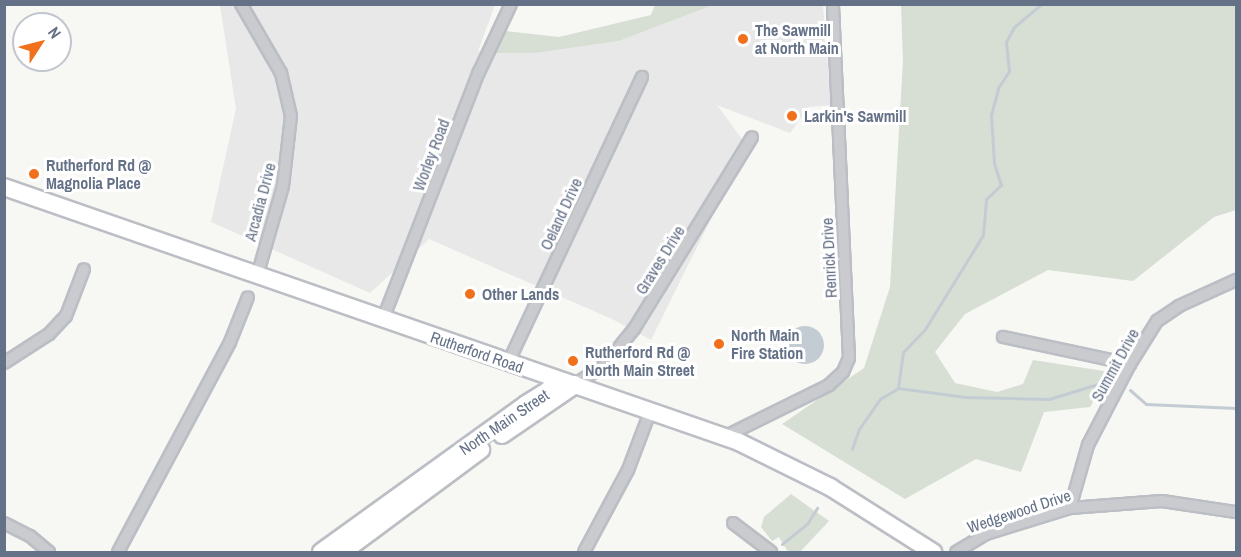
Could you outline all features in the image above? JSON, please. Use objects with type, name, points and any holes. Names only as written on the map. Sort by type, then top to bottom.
[{"type":"street","name":"Arcadia Drive","points":[[241,4],[281,74],[291,116],[283,186],[257,276]]},
{"type":"street","name":"Worley Road","points":[[383,319],[479,72],[511,4]]},
{"type":"street","name":"Renrick Drive","points":[[724,438],[829,385],[843,372],[849,358],[832,4]]},
{"type":"street","name":"Oeland Drive","points":[[508,363],[642,77]]},
{"type":"street","name":"Graves Drive","points":[[575,384],[604,366],[634,328],[752,137]]},
{"type":"street","name":"Rutherford Road","points":[[4,187],[508,363],[575,384],[764,453],[830,487],[933,552]]},
{"type":"street","points":[[4,363],[49,334],[66,316],[84,269]]},
{"type":"street","name":"Summit Drive","points":[[1070,508],[1083,458],[1130,364],[1166,315],[1236,280]]},
{"type":"street","points":[[118,552],[230,342],[248,297]]},
{"type":"street","points":[[1003,337],[1130,364]]},
{"type":"street","name":"North Main Street","points":[[322,552],[526,404],[548,390],[575,384]]},
{"type":"street","name":"North Main Street","points":[[343,552],[575,384]]},
{"type":"street","points":[[584,552],[628,470],[650,412]]},
{"type":"street","name":"Wedgewood Drive","points":[[956,552],[986,534],[1070,508],[1162,501],[1236,512]]},
{"type":"street","points":[[5,522],[49,552]]},
{"type":"street","points":[[733,523],[771,552]]},
{"type":"shaded area","points":[[220,5],[495,5],[478,51],[536,53],[619,41],[713,5],[823,5],[831,105],[809,107],[790,133],[717,105],[747,146],[651,340],[612,319],[429,239],[370,293],[211,222],[236,109]]},
{"type":"shaded area","points":[[655,5],[713,5],[619,41],[536,53],[494,53],[506,31],[559,37],[651,15]]},
{"type":"shaded area","points":[[901,5],[1236,5],[1236,210],[1214,217],[1133,281],[1048,270],[965,314],[935,352],[955,383],[997,392],[1023,384],[1033,360],[1110,372],[1090,407],[1044,412],[1021,472],[976,459],[905,499],[782,424],[864,368],[890,287],[903,61]]},
{"type":"shaded area","points":[[805,326],[818,332],[824,345],[818,358],[805,364],[792,358],[786,345],[792,332]]},
{"type":"shaded area","points":[[791,494],[829,521],[800,552],[788,552],[779,537],[772,541],[761,527],[764,517]]},
{"type":"waterway","points":[[898,388],[903,352],[925,329],[983,235],[986,199],[1001,185],[994,163],[991,115],[998,88],[1009,71],[1006,42],[1014,27],[1041,4]]},
{"type":"waterway","points":[[852,449],[859,429],[880,399],[898,388],[965,397],[1049,399],[1114,379]]},
{"type":"waterway","points":[[1130,390],[1146,404],[1236,408]]},
{"type":"waterway","points":[[782,544],[807,524],[817,508]]},
{"type":"place","name":"The Sawmill at North Main","points":[[743,39]]},
{"type":"place","name":"Larkin's Sawmill","points":[[792,116]]},
{"type":"place","name":"Rutherford Rd @ Magnolia Place","points":[[34,174]]},
{"type":"place","name":"Other Lands","points":[[470,294]]},
{"type":"place","name":"North Main Fire Station","points":[[719,344]]},
{"type":"place","name":"Rutherford Rd @ North Main Street","points":[[573,361]]}]
